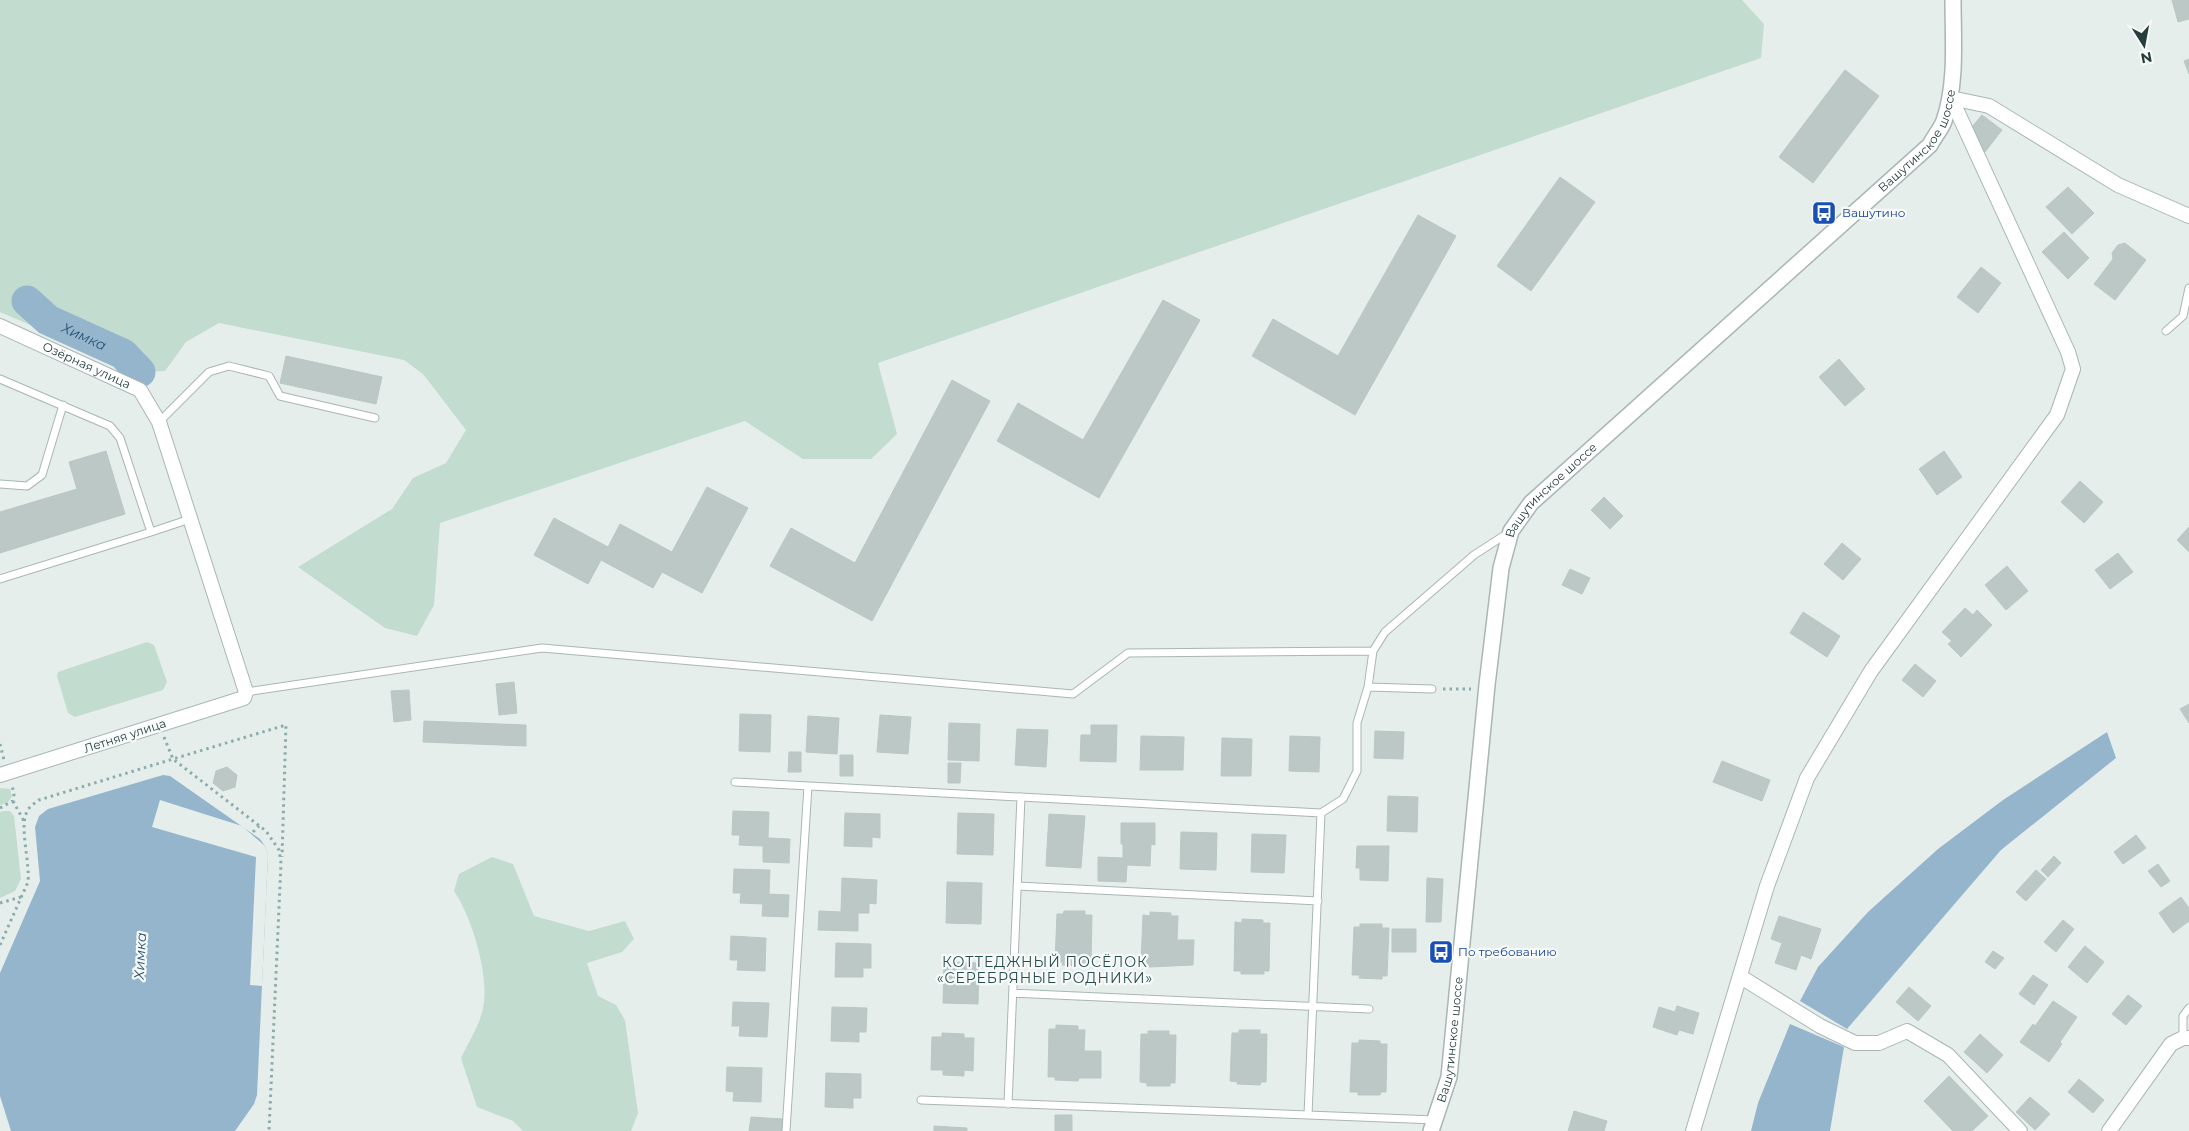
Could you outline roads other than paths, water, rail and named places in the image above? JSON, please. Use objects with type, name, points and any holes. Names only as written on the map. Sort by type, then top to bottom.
[{"type":"street","name":"Вашутинское шоссе","points":[[1434,1126],[1449,1077],[1487,685],[1501,568],[1511,531],[1531,503],[1930,144],[1943,123],[1950,98],[1953,62],[1953,0]]},
{"type":"street","points":[[1950,98],[1989,106],[2118,185],[2189,216]]},
{"type":"street","points":[[1693,1131],[1768,886],[1807,778],[1871,671],[2057,415],[2073,369],[2068,352],[1950,98]]},
{"type":"street","name":"Озёрная улица","points":[[0,326],[140,390],[159,422],[190,519]]},
{"type":"street","points":[[190,519],[246,692]]},
{"type":"street","name":"Летняя улица","points":[[0,775],[244,698],[246,692]]},
{"type":"street","points":[[1741,977],[1820,1026],[1855,1043],[1879,1043],[1907,1030],[1948,1055],[2020,1131]]},
{"type":"street","points":[[2109,1131],[2171,1044],[2186,1038]]},
{"type":"lane","points":[[2166,331],[2183,316],[2189,288]]},
{"type":"lane","points":[[159,422],[209,372],[229,366],[269,376],[280,396],[375,418]]},
{"type":"lane","points":[[0,379],[110,426],[120,438],[151,532]]},
{"type":"lane","points":[[0,484],[27,486],[42,475],[63,405]]},
{"type":"lane","points":[[0,579],[190,519]]},
{"type":"lane","points":[[735,782],[1322,813],[1344,799],[1357,771],[1357,724],[1368,687],[1374,651],[1385,632],[1474,555],[1511,531]]},
{"type":"lane","points":[[246,692],[542,648],[1073,694],[1128,653],[1374,651]]},
{"type":"lane","points":[[1368,687],[1432,689]]},
{"type":"lane","points":[[786,1131],[808,786]]},
{"type":"lane","points":[[1008,1104],[1021,797]]},
{"type":"lane","points":[[1308,1115],[1322,813]]},
{"type":"lane","points":[[1017,886],[1318,901]]},
{"type":"lane","points":[[1013,993],[1369,1009]]},
{"type":"lane","points":[[2186,1038],[2183,1016],[2189,1008]]},
{"type":"lane","points":[[921,1100],[1308,1115],[1434,1126]]},
{"type":"water","points":[[2107,732],[2116,758],[2001,850],[1847,1029],[1800,1001],[1818,967],[1868,912],[1938,849],[2003,800]]},
{"type":"water","points":[[163,775],[170,776],[260,839],[268,855],[257,1095],[254,1104],[235,1131],[11,1131],[0,1096],[0,973],[40,881],[35,827],[39,816],[48,809]]},
{"type":"water","points":[[1790,1024],[1844,1047],[1830,1131],[1751,1131],[1758,1103]]},
{"type":"waterway","name":"Химка","points":[[27,301],[48,320],[123,354],[140,372]]},
{"type":"place","name":"Вашутино","points":[[1824,213]]},
{"type":"place","name":"По требованию","points":[[1441,952]]},
{"type":"district","name":"КОТТЕДЖНЫЙ ПОСЁЛОК «СЕРЕБРЯНЫЕ РОДНИКИ»","points":[[1045,970]]}]
